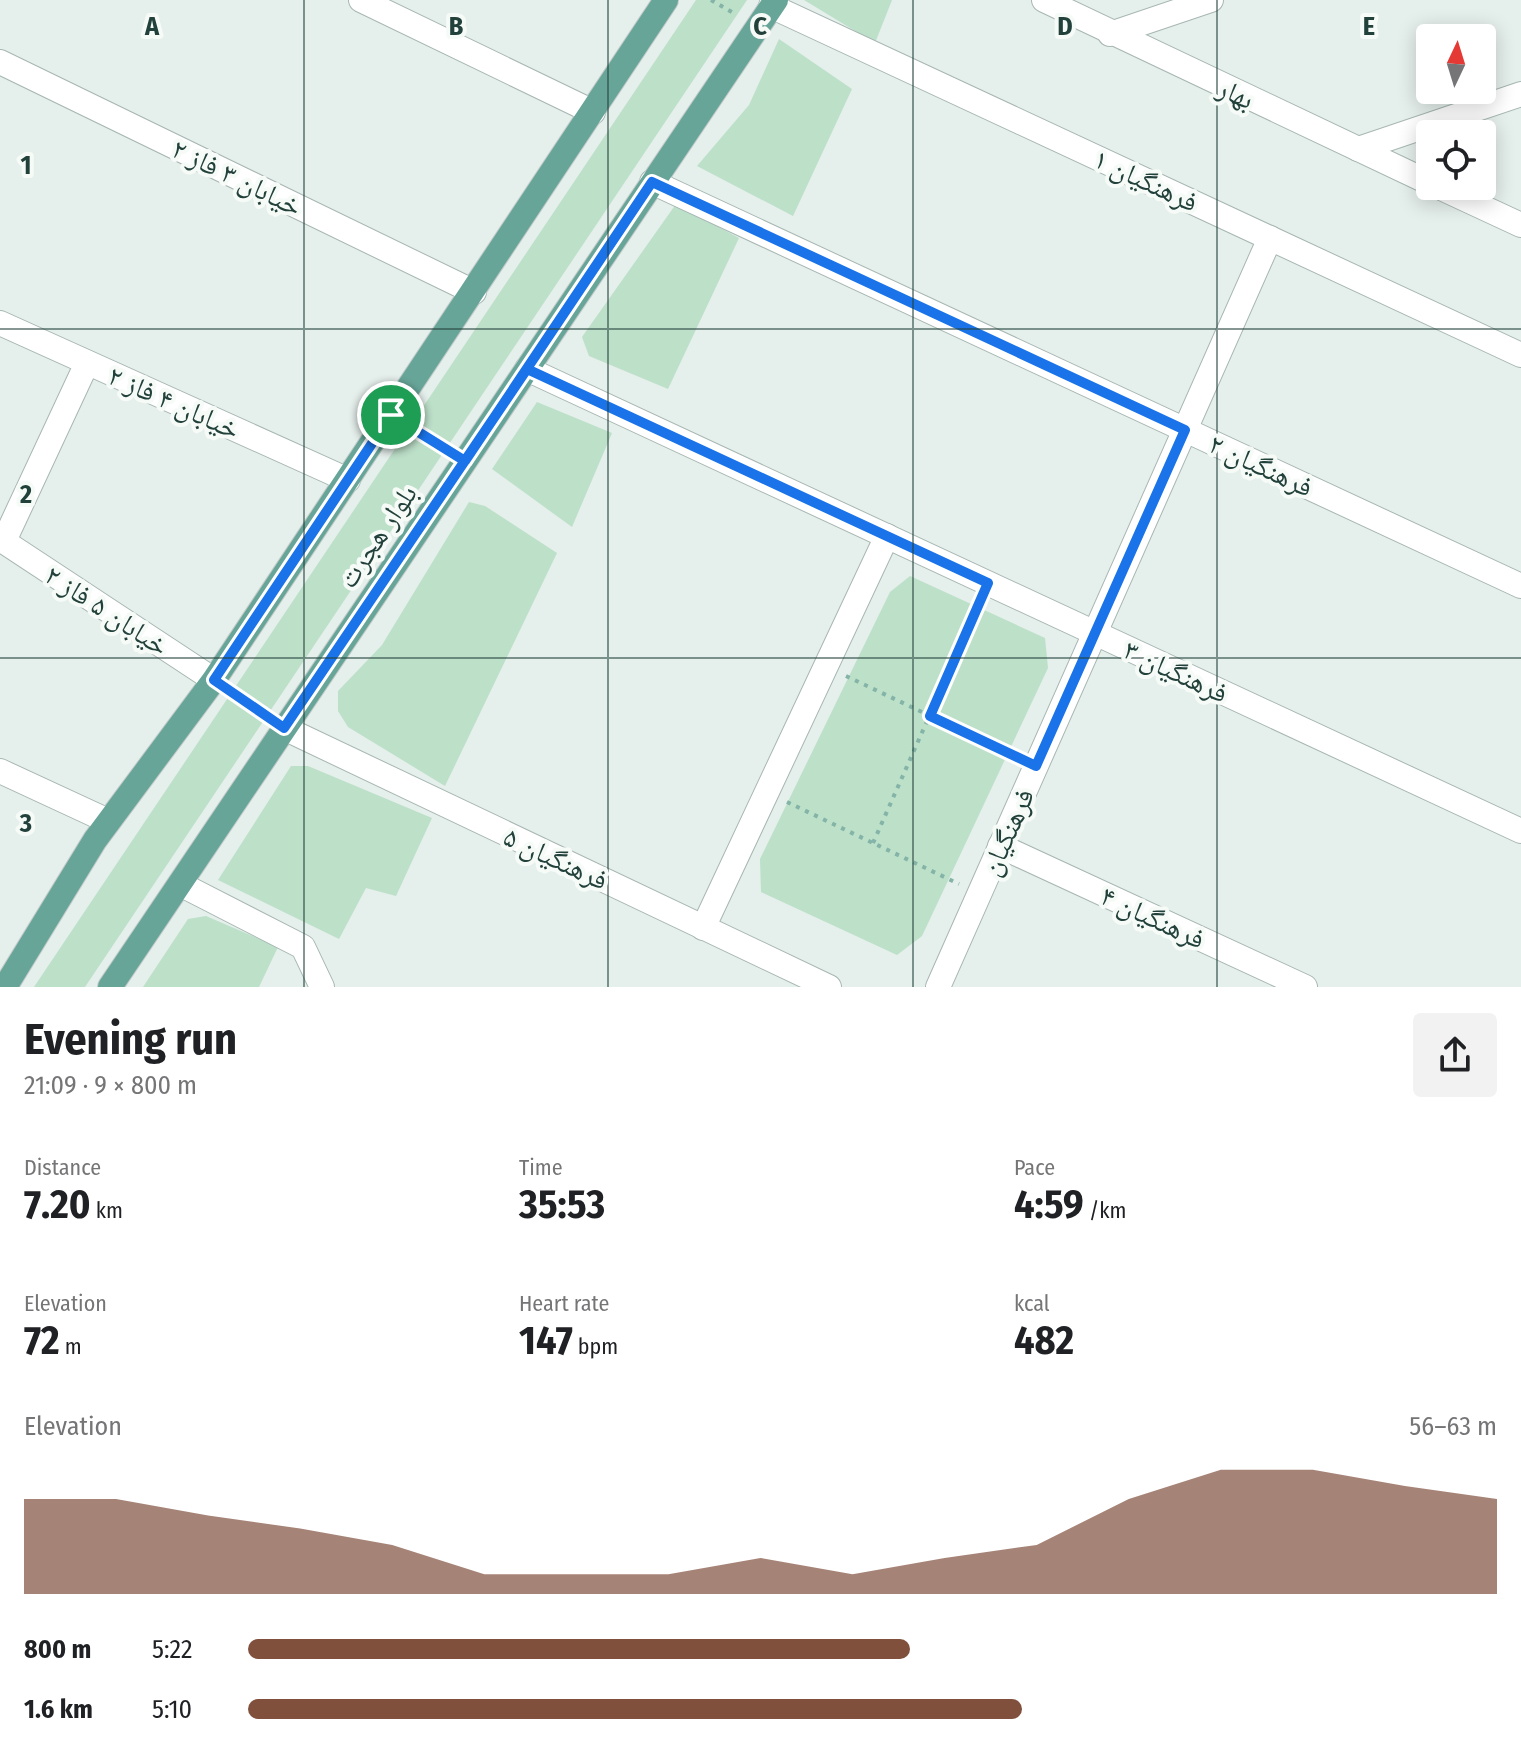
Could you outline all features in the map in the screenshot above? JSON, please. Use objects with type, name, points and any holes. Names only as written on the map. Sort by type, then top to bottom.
[{"type":"main road","name":"بلوار هجرت","points":[[5,987],[108,821],[214,680],[666,0]]},
{"type":"main road","name":"بلوار هجرت","points":[[110,987],[773,3]]},
{"type":"street","points":[[361,0],[593,112]]},
{"type":"street","name":"بهار","points":[[1044,0],[1110,34],[1416,176]]},
{"type":"street","points":[[1110,34],[1211,0]]},
{"type":"street","name":"فرهنگیان ۱","points":[[773,3],[1521,355]]},
{"type":"street","name":"خیابان ۳ فاز ۲","points":[[0,62],[474,292]]},
{"type":"street","points":[[1358,149],[1521,94]]},
{"type":"street","name":"فرهنگیان ۲","points":[[652,182],[1521,586]]},
{"type":"street","points":[[1467,200],[1521,225]]},
{"type":"street","name":"فرهنگیان","points":[[938,987],[1270,238]]},
{"type":"street","name":"خیابان ۴ فاز ۲","points":[[0,323],[348,480]]},
{"type":"street","points":[[2,540],[87,363]]},
{"type":"street","name":"فرهنگیان ۳","points":[[527,369],[1521,831]]},
{"type":"street","points":[[703,928],[887,536]]},
{"type":"street","name":"خیابان ۵ فاز ۲","points":[[2,540],[214,680]]},
{"type":"street","name":"فرهنگیان ۵","points":[[284,728],[829,987]]},
{"type":"street","points":[[0,771],[108,821]]},
{"type":"street","name":"فرهنگیان ۴","points":[[1000,846],[1305,987]]},
{"type":"street","points":[[180,884],[303,947],[322,987]]},
{"type":"path","points":[[711,0],[757,26]]},
{"type":"path","points":[[391,415],[465,461]]},
{"type":"path","points":[[873,843],[988,583]]},
{"type":"path","points":[[826,667],[1036,766]]},
{"type":"path","points":[[214,680],[284,728]]},
{"type":"path","points":[[767,792],[980,894]]},
{"type":"green space","points":[[696,0],[747,0],[85,987],[34,987]]},
{"type":"green space","points":[[804,0],[892,0],[875,43]]},
{"type":"green space","points":[[779,39],[852,89],[793,216],[697,166],[749,105]]},
{"type":"green space","points":[[676,204],[739,238],[668,389],[589,356],[582,337]]},
{"type":"green space","points":[[537,402],[612,433],[572,527],[492,469]]},
{"type":"green space","points":[[469,502],[485,506],[557,553],[445,786],[348,727],[338,711],[338,691],[382,645]]},
{"type":"green space","points":[[910,576],[1045,638],[1048,668],[922,936],[897,955],[761,892],[760,859],[890,592]]},
{"type":"green space","points":[[291,766],[308,766],[432,818],[396,896],[366,888],[339,939],[218,880]]},
{"type":"green space","points":[[206,916],[278,947],[259,987],[143,987],[188,919]]},
{"type":"route","points":[[391,415],[214,680],[284,728],[465,461],[527,369],[988,583],[930,716],[1036,766],[1185,430],[652,182],[465,461],[391,415]]}]
